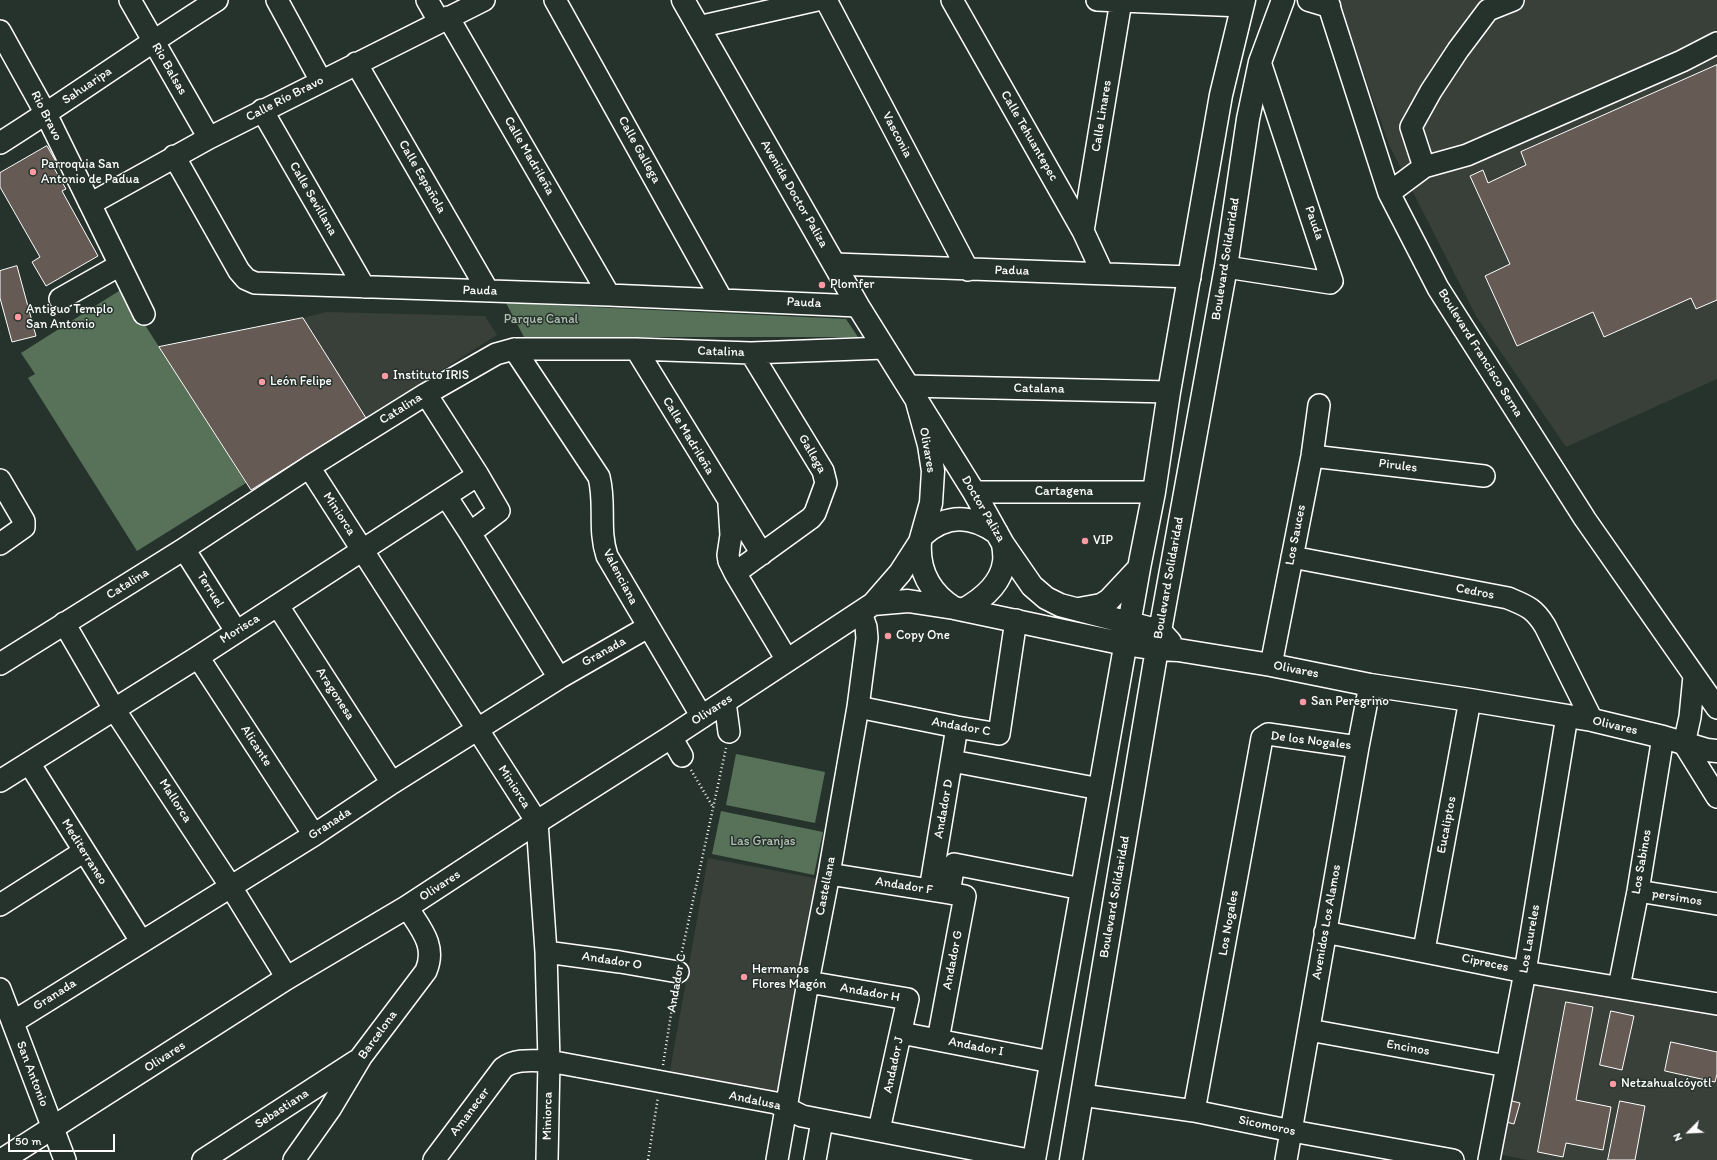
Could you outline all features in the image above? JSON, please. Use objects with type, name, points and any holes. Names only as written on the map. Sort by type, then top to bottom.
[{"type":"main road","name":"Avenida Doctor Paliza","points":[[683,0],[858,306],[912,392]]},
{"type":"main road","name":"Boulevard Solidaridad","points":[[1071,1160],[1158,640],[1226,267],[1248,119],[1260,62],[1286,1]]},
{"type":"main road","points":[[1034,1160],[1139,568],[1154,492],[1169,392],[1221,95],[1243,3]]},
{"type":"main road","name":"Doctor Paliza","points":[[912,392],[974,492],[1000,538],[1037,592],[1060,605],[1130,623],[1158,640]]},
{"type":"main road","name":"Olivares","points":[[2,1160],[288,978],[407,907],[537,822],[672,737],[867,608],[900,572],[921,539],[931,503],[933,471],[929,445],[912,392]]},
{"type":"main road","points":[[961,519],[974,520],[1000,538],[1004,561],[998,580],[982,598],[958,609],[938,596],[924,576],[919,553],[921,539],[930,529],[939,524],[961,519]]},
{"type":"main road","points":[[1078,610],[1101,605],[1110,600],[1139,568]]},
{"type":"main road","name":"Olivares","points":[[867,608],[908,602],[958,609],[1016,620],[1126,644],[1158,640],[1178,650],[1271,665],[1370,685],[1592,720],[1663,737],[1712,751]]},
{"type":"street","name":"Rio Balsas","points":[[130,0],[209,138]]},
{"type":"street","name":"Sahuaripa","points":[[0,143],[46,114],[153,40],[217,0]]},
{"type":"street","points":[[277,0],[321,81]]},
{"type":"street","name":"Calle Madrileña","points":[[427,0],[444,19],[609,295]]},
{"type":"street","name":"Calle Río Bravo","points":[[89,202],[99,199],[174,156],[262,110],[484,0]]},
{"type":"street","name":"Calle Gallega","points":[[555,0],[722,300]]},
{"type":"street","points":[[698,27],[817,0]]},
{"type":"street","name":"Vasconia","points":[[826,0],[968,270]]},
{"type":"street","name":"Calle Tehuantepec","points":[[952,0],[1083,231],[1103,274]]},
{"type":"street","points":[[1097,0],[1243,3]]},
{"type":"street","points":[[1424,166],[1411,127],[1431,91],[1458,50],[1488,10],[1513,0]]},
{"type":"street","name":"Calle Linares","points":[[1083,231],[1121,1]]},
{"type":"street","name":"Boulevard Francisco Serna","points":[[1322,2],[1389,193],[1438,288],[1585,519],[1717,708]]},
{"type":"street","name":"Rio Bravo","points":[[0,31],[46,114],[144,314]]},
{"type":"street","points":[[1389,193],[1424,166],[1467,155],[1682,61],[1717,43]]},
{"type":"street","name":"Pauda","points":[[1226,267],[1330,283],[1332,281],[1260,62]]},
{"type":"street","name":"Calle Española","points":[[356,63],[488,291]]},
{"type":"street","name":"Calle Sevillana","points":[[262,110],[364,287]]},
{"type":"street","name":"Pauda","points":[[174,156],[246,280],[255,283],[609,295],[858,306]]},
{"type":"street","name":"Padua","points":[[835,264],[1190,277]]},
{"type":"street","points":[[60,299],[120,265]]},
{"type":"street","name":"Catalina","points":[[0,664],[184,549],[309,467],[426,394],[496,354],[514,349],[751,353],[884,348]]},
{"type":"street","name":"Valenciana","points":[[514,349],[599,477],[602,492],[602,542],[606,556],[702,717]]},
{"type":"street","name":"Calle Madrileña","points":[[636,350],[729,503],[762,554]]},
{"type":"street","name":"Gallega","points":[[735,573],[805,523],[815,513],[826,483],[824,471],[751,353]]},
{"type":"street","name":"Catalana","points":[[912,392],[1169,392]]},
{"type":"street","points":[[426,394],[499,510],[470,533]]},
{"type":"street","name":"Los Sauces","points":[[1271,665],[1312,456],[1319,405]]},
{"type":"street","name":"Pirules","points":[[1312,456],[1484,476]]},
{"type":"street","name":"Miniorca","points":[[309,467],[537,822],[546,952],[549,1061],[547,1160]]},
{"type":"street","name":"Morisca","points":[[0,781],[198,657],[236,631],[278,606],[478,475]]},
{"type":"street","points":[[0,480],[24,521],[24,527],[0,544]]},
{"type":"street","name":"Cartagena","points":[[974,492],[1154,492]]},
{"type":"street","points":[[446,496],[559,678]]},
{"type":"street","points":[[729,503],[731,516],[731,535],[728,555],[729,562],[787,660]]},
{"type":"street","name":"Terruel","points":[[184,549],[236,631]]},
{"type":"street","name":"Cedros","points":[[1292,557],[1508,598],[1526,606],[1537,613],[1545,626],[1592,720]]},
{"type":"street","name":"Aragonesa","points":[[278,606],[392,783]]},
{"type":"street","name":"Castellana","points":[[777,1160],[858,707],[867,638],[867,608]]},
{"type":"street","name":"Andador C","points":[[858,707],[999,734],[1016,620]]},
{"type":"street","name":"Mallorca","points":[[64,623],[114,709],[231,887],[288,978]]},
{"type":"street","name":"Granada","points":[[12,1022],[314,835],[392,783],[559,678],[648,627]]},
{"type":"street","name":"Alicante","points":[[198,657],[314,835]]},
{"type":"street","points":[[1694,676],[1690,716],[1684,744],[1717,797]]},
{"type":"street","name":"Avenidos Los Alamos","points":[[1286,1160],[1325,932],[1370,685]]},
{"type":"street","name":"Eucaliptos","points":[[1424,950],[1470,700]]},
{"type":"street","points":[[725,702],[729,732]]},
{"type":"street","name":"Los Laureles","points":[[1489,1160],[1525,972],[1568,716]]},
{"type":"street","name":"Andador D","points":[[939,892],[952,761],[957,727]]},
{"type":"street","name":"De los Nogales","points":[[1264,736],[1268,734],[1358,747]]},
{"type":"street","name":"Los Nogales","points":[[1194,1111],[1262,738],[1264,736]]},
{"type":"street","points":[[672,737],[682,756]]},
{"type":"street","name":"Los Sabinos","points":[[1619,987],[1638,891],[1663,737]]},
{"type":"street","points":[[1712,751],[1717,779]]},
{"type":"street","points":[[952,761],[1100,789]]},
{"type":"street","name":"Mediterraneo","points":[[29,763],[83,852],[141,941]]},
{"type":"street","points":[[0,905],[83,852]]},
{"type":"street","name":"Andador F","points":[[829,874],[939,892],[954,864],[1082,889]]},
{"type":"street","name":"persimos","points":[[1638,891],[1717,904]]},
{"type":"street","name":"Andador G","points":[[938,1040],[965,896],[939,892]]},
{"type":"street","name":"Barcelona","points":[[294,1160],[330,1109],[361,1057],[426,971],[431,960],[426,938],[407,907]]},
{"type":"street","name":"Cipreces","points":[[1325,932],[1424,950],[1525,972],[1717,1004]]},
{"type":"street","name":"Andador O","points":[[546,952],[678,972]]},
{"type":"street","name":"Andador H","points":[[808,982],[871,994],[908,999]]},
{"type":"street","name":"San Antonio","points":[[0,989],[65,1160]]},
{"type":"street","name":"Andador J","points":[[879,1130],[908,999]]},
{"type":"street","name":"Encinos","points":[[1309,1030],[1507,1066]]},
{"type":"street","name":"Andador I","points":[[901,1033],[1051,1062]]},
{"type":"street","name":"Sebastiana","points":[[203,1160],[361,1057]]},
{"type":"street","name":"Andalusa","points":[[503,1068],[509,1064],[517,1062],[549,1061],[776,1103],[802,1116],[822,1121],[879,1130],[936,1151],[1029,1160]]},
{"type":"street","name":"Amanecer","points":[[436,1159],[503,1068]]},
{"type":"street","name":"Sicomoros","points":[[1082,1095],[1194,1111],[1292,1131],[1389,1155],[1453,1160]]},
{"type":"street","points":[[815,1160],[822,1121]]},
{"type":"path","name":"Andador C","points":[[648,1160],[678,972],[729,732]]},
{"type":"path","points":[[682,756],[713,807]]},
{"type":"shaded area","points":[[1338,0],[1717,0],[1717,379],[1566,447],[1476,316],[1390,147]]},
{"type":"shaded area","name":"Instituto IRIS","points":[[326,312],[485,316],[497,335],[366,418],[303,318]]},
{"type":"shaded area","name":"Hermanos Flores Magón","points":[[708,858],[820,879],[781,1096],[669,1076]]},
{"type":"shaded area","name":"Netzahualcóyotl","points":[[1529,976],[1717,1013],[1717,1160],[1528,1160],[1497,1154]]},
{"type":"green space","points":[[122,289],[246,483],[137,551],[28,378],[35,374],[21,353]]},
{"type":"green space","name":"Parque Canal","points":[[506,303],[846,319],[858,337],[524,337]]},
{"type":"green space","points":[[736,754],[825,772],[815,823],[726,805]]},
{"type":"green space","name":"Las Granjas","points":[[721,811],[823,832],[814,875],[712,854]]},
{"type":"building","points":[[1717,65],[1717,300],[1696,309],[1691,298],[1604,337],[1593,312],[1517,346],[1485,276],[1510,264],[1470,176],[1483,170],[1488,183],[1526,165],[1521,152]]},
{"type":"building","name":"Parroquia San Antonio de Padua","points":[[47,146],[58,165],[54,168],[66,189],[62,191],[98,256],[46,286],[32,262],[40,257],[0,187],[0,173]]},
{"type":"building","name":"Antiguo Templo San Antonio","points":[[17,266],[36,336],[12,342],[0,298],[0,271]]},
{"type":"building","name":"León Felipe","points":[[303,318],[366,418],[251,490],[159,347]]},
{"type":"building","points":[[1566,1002],[1593,1007],[1576,1100],[1611,1107],[1603,1150],[1566,1143],[1563,1157],[1538,1152]]},
{"type":"building","points":[[1611,1011],[1634,1016],[1622,1070],[1600,1065]]},
{"type":"building","points":[[1671,1042],[1717,1052],[1717,1074],[1715,1082],[1665,1071]]},
{"type":"building","points":[[1512,1101],[1520,1103],[1514,1124],[1506,1122]]},
{"type":"building","points":[[1620,1101],[1645,1106],[1635,1160],[1608,1160]]},
{"type":"place","name":"Parroquia San Antonio de Padua","points":[[33,172]]},
{"type":"place","name":"Plomfer","points":[[822,285]]},
{"type":"place","name":"Antiguo Templo San Antonio","points":[[18,317]]},
{"type":"place","name":"Instituto IRIS","points":[[385,376]]},
{"type":"place","name":"León Felipe","points":[[262,382]]},
{"type":"place","name":"VIP","points":[[1085,541]]},
{"type":"place","name":"Copy One","points":[[888,636]]},
{"type":"place","name":"San Peregrino","points":[[1303,702]]},
{"type":"place","name":"Hermanos Flores Magón","points":[[744,977]]},
{"type":"place","name":"Netzahualcóyotl","points":[[1613,1084]]}]
